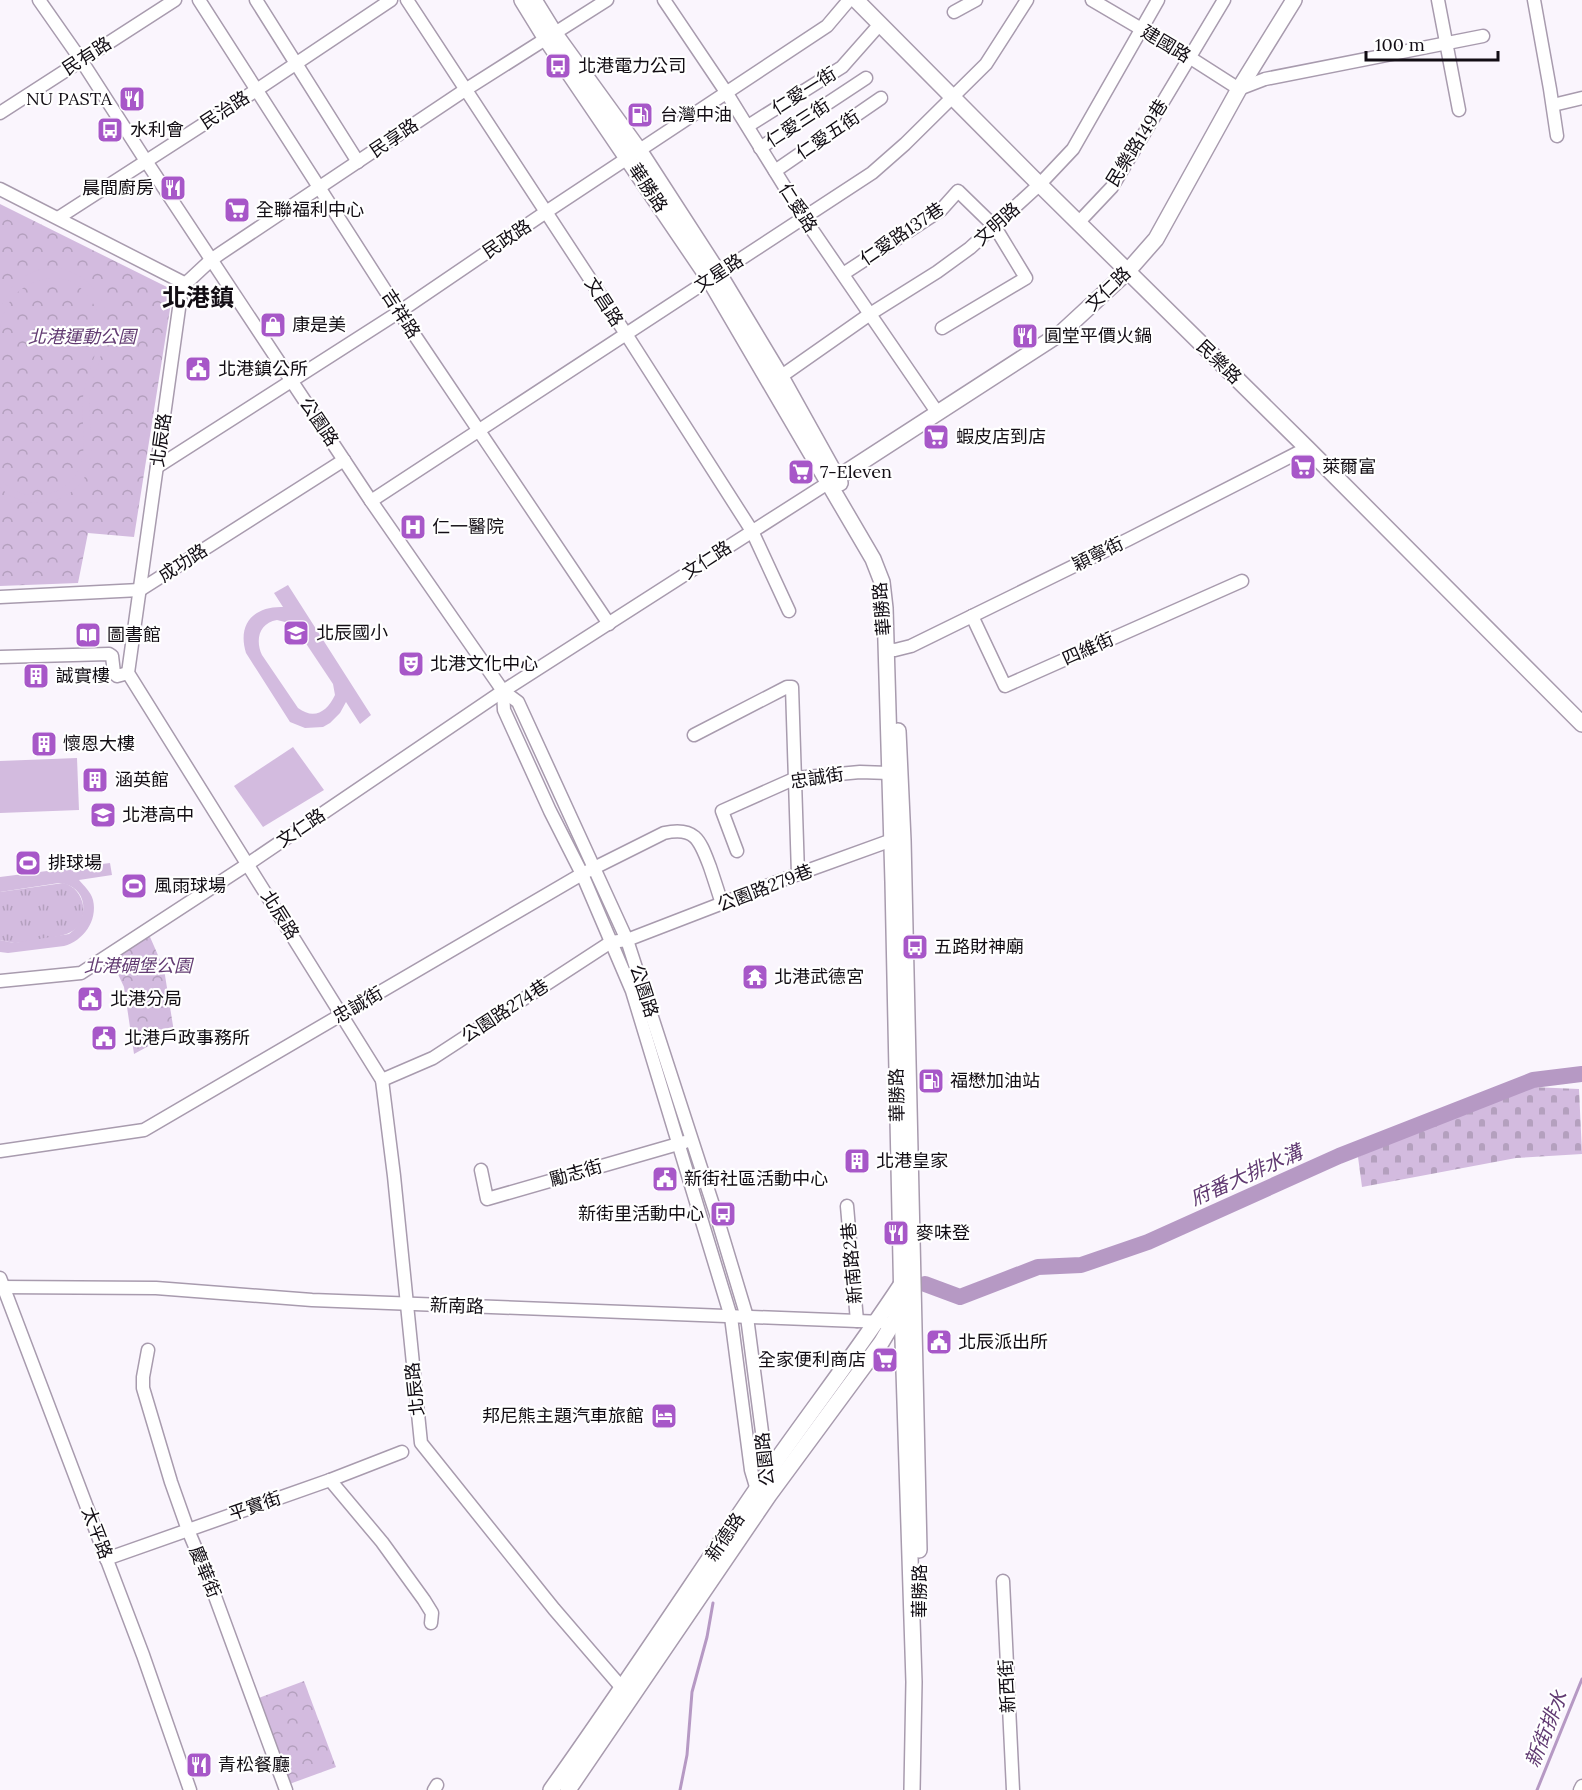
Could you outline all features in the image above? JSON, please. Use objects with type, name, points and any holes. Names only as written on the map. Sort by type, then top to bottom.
[{"type":"main road","name":"華勝路","points":[[522,0],[633,154],[714,276],[833,480],[873,559],[882,582],[890,649],[897,840],[907,1285],[897,1319],[914,1682],[912,1790]]},
{"type":"main road","name":"華勝路","points":[[534,0],[550,36]]},
{"type":"main road","name":"民樂路","points":[[856,0],[1582,724]]},
{"type":"main road","name":"文仁路","points":[[833,480],[1061,333],[1127,272],[1156,239],[1239,89],[1294,0]]},
{"type":"main road","name":"華勝路","points":[[890,649],[889,773],[897,840]]},
{"type":"main road","name":"新德路","points":[[568,1790],[628,1692],[763,1492],[881,1343],[897,1319],[907,1285]]},
{"type":"main road","name":"華勝路","points":[[897,1319],[919,1480],[921,1790]]},
{"type":"main road","name":"新德路","points":[[763,1492],[768,1474],[897,1319]]},
{"type":"main road","name":"新德路","points":[[551,1790],[628,1692]]},
{"type":"street","name":"公園路","points":[[39,0],[81,60],[371,501],[503,691],[518,702],[627,940],[692,1140],[747,1317],[768,1474]]},
{"type":"street","name":"民有路","points":[[0,112],[175,0]]},
{"type":"street","name":"吉祥路","points":[[199,0],[399,312],[609,624]]},
{"type":"street","points":[[255,0],[358,162]]},
{"type":"street","name":"民治路","points":[[58,218],[391,0]]},
{"type":"street","name":"文昌路","points":[[407,0],[752,531],[789,610]]},
{"type":"street","name":"民享路","points":[[186,284],[211,260],[465,90],[607,0]]},
{"type":"street","name":"仁愛路","points":[[664,0],[748,126],[804,218],[937,412]]},
{"type":"street","name":"民政路","points":[[157,467],[399,312],[827,26],[849,0]]},
{"type":"street","points":[[954,12],[976,0]]},
{"type":"street","name":"文星路","points":[[371,501],[872,173],[905,144],[986,64],[1027,0]]},
{"type":"street","name":"建國路","points":[[1092,0],[1239,89]]},
{"type":"street","name":"文明路","points":[[775,380],[970,248],[1039,185],[1073,149],[1158,0]]},
{"type":"street","name":"民樂路149巷","points":[[1078,223],[1112,187],[1224,0]]},
{"type":"street","points":[[1438,0],[1459,110]]},
{"type":"street","points":[[1534,0],[1557,135]]},
{"type":"street","name":"仁愛一街","points":[[748,126],[842,67],[880,24]]},
{"type":"street","points":[[1239,89],[1264,79],[1483,36]]},
{"type":"street","name":"仁愛三街","points":[[760,148],[866,78]]},
{"type":"street","name":"仁愛五街","points":[[775,171],[881,98]]},
{"type":"street","points":[[1553,105],[1582,98]]},
{"type":"street","points":[[0,189],[186,284]]},
{"type":"street","name":"仁愛路137巷","points":[[843,274],[941,210],[958,191],[995,227]]},
{"type":"street","points":[[942,328],[1026,278],[995,227]]},
{"type":"street","name":"北辰路","points":[[186,284],[182,287],[128,673],[382,1080],[422,1443],[554,1609],[628,1692]]},
{"type":"street","name":"穎寧街","points":[[890,649],[910,646],[1129,539],[1307,448]]},
{"type":"street","name":"成功路","points":[[0,597],[140,590],[344,460]]},
{"type":"street","name":"文仁路","points":[[0,981],[81,973],[248,864],[503,691],[833,480]]},
{"type":"street","name":"四維街","points":[[972,616],[1005,686],[1242,581]]},
{"type":"street","points":[[0,657],[109,654],[112,656],[114,673],[117,676],[128,673]]},
{"type":"street","points":[[694,735],[787,687],[792,687],[798,874]]},
{"type":"street","name":"公園路","points":[[503,691],[504,710],[550,811],[582,874],[632,991],[731,1317],[751,1470],[763,1492]]},
{"type":"street","name":"忠誠街","points":[[737,851],[722,811],[796,778],[860,772],[889,773]]},
{"type":"street","name":"忠誠街","points":[[0,1151],[144,1130],[582,874],[664,833],[677,830],[691,834],[701,843],[722,904]]},
{"type":"street","name":"公園路279巷","points":[[627,940],[798,874],[897,840]]},
{"type":"street","name":"公園路274巷","points":[[382,1080],[433,1058],[611,942],[627,940]]},
{"type":"street","name":"勵志街","points":[[481,1170],[487,1198],[692,1140]]},
{"type":"street","name":"新南路2巷","points":[[846,1206],[856,1320]]},
{"type":"street","name":"新南路","points":[[1,1284],[156,1288],[312,1300],[731,1317],[897,1319]]},
{"type":"street","name":"太平路","points":[[1,1284],[142,1655],[190,1790]]},
{"type":"street","name":"慶華街","points":[[148,1350],[143,1388],[171,1482],[286,1790]]},
{"type":"street","name":"平實街","points":[[106,1559],[330,1480],[402,1452]]},
{"type":"street","points":[[330,1480],[382,1542],[424,1600],[432,1613],[432,1623]]},
{"type":"street","name":"新西街","points":[[1003,1581],[1013,1790]]},
{"type":"green space","name":"北港運動公園","points":[[0,204],[173,290],[134,537],[88,533],[78,583],[0,586]]},
{"type":"green space","points":[[56,267],[75,274],[97,292],[105,309],[107,323],[101,356],[90,394],[91,458],[89,467],[78,487],[69,494],[59,499],[37,503],[9,495],[0,487],[0,478],[17,492],[39,495],[63,488],[77,473],[84,445],[83,400],[86,380],[97,349],[99,317],[84,291],[70,282],[55,278],[39,280],[25,287],[13,298],[4,313],[0,331],[0,307],[20,278],[44,268]]},
{"type":"green space","points":[[288,585],[371,715],[360,724],[346,702],[340,713],[323,727],[305,728],[290,722],[246,653],[244,643],[246,625],[256,613],[283,607],[274,593]],"holes":[[[277,620],[293,624],[333,684],[335,695],[324,710],[315,714],[298,708],[260,649],[259,638],[262,628]]]},
{"type":"green space","points":[[293,747],[324,790],[263,827],[234,786]]},
{"type":"green space","points":[[77,758],[79,810],[0,813],[0,761]]},
{"type":"green space","points":[[110,863],[112,875],[79,880],[91,894],[94,908],[88,929],[77,940],[64,946],[0,952],[0,940],[14,943],[69,934],[81,920],[83,904],[76,890],[69,885],[59,883],[0,892],[0,877]]},
{"type":"green space","points":[[63,883],[71,886],[81,898],[83,914],[76,928],[65,935],[34,941],[14,943],[0,940],[0,892]]},
{"type":"green space","name":"北港碉堡公園","points":[[147,930],[164,969],[174,1032],[134,1054],[124,987],[109,955]]},
{"type":"green space","points":[[1531,1087],[1579,1089],[1582,1154],[1516,1158],[1362,1187],[1358,1157],[1405,1134]]},
{"type":"green space","points":[[304,1681],[336,1767],[284,1786],[253,1700]]},
{"type":"waterway","name":"府番大排水溝","points":[[925,1284],[960,1297],[1038,1267],[1081,1265],[1148,1242],[1339,1156],[1533,1080],[1582,1074]]},
{"type":"waterway","points":[[680,1790],[687,1755],[692,1692],[707,1637],[713,1603]]},
{"type":"waterway","name":"新街排水","points":[[1537,1790],[1582,1679]]},
{"type":"place","name":"北港電力公司","points":[[558,66]]},
{"type":"place","name":"NU PASTA","points":[[132,99]]},
{"type":"place","name":"台灣中油","points":[[640,115]]},
{"type":"place","name":"水利會","points":[[110,130]]},
{"type":"place","name":"晨間廚房","points":[[173,188]]},
{"type":"place","name":"全聯福利中心","points":[[237,210]]},
{"type":"place","name":"康是美","points":[[273,325]]},
{"type":"place","name":"圓堂平價火鍋","points":[[1025,336]]},
{"type":"place","name":"北港鎮公所","points":[[198,369]]},
{"type":"place","name":"蝦皮店到店","points":[[936,437]]},
{"type":"place","name":"萊爾富","points":[[1303,467]]},
{"type":"place","name":"7-Eleven","points":[[801,472]]},
{"type":"place","name":"仁一醫院","points":[[413,527]]},
{"type":"place","name":"北辰國小","points":[[296,633]]},
{"type":"place","name":"圖書館","points":[[88,635]]},
{"type":"place","name":"北港文化中心","points":[[411,664]]},
{"type":"place","name":"誠實樓","points":[[36,676]]},
{"type":"place","name":"懷恩大樓","points":[[44,744]]},
{"type":"place","name":"涵英館","points":[[95,780]]},
{"type":"place","name":"北港高中","points":[[103,815]]},
{"type":"place","name":"排球場","points":[[28,863]]},
{"type":"place","name":"風雨球場","points":[[134,886]]},
{"type":"place","name":"五路財神廟","points":[[915,947]]},
{"type":"place","name":"北港武德宮","points":[[755,977]]},
{"type":"place","name":"北港分局","points":[[90,999]]},
{"type":"place","name":"北港戶政事務所","points":[[104,1038]]},
{"type":"place","name":"福懋加油站","points":[[931,1081]]},
{"type":"place","name":"北港皇家","points":[[857,1161]]},
{"type":"place","name":"新街社區活動中心","points":[[665,1179]]},
{"type":"place","name":"新街里活動中心","points":[[723,1214]]},
{"type":"place","name":"麥味登","points":[[896,1233]]},
{"type":"place","name":"北辰派出所","points":[[939,1342]]},
{"type":"place","name":"全家便利商店","points":[[885,1360]]},
{"type":"place","name":"邦尼熊主題汽車旅館","points":[[664,1416]]},
{"type":"place","name":"青松餐廳","points":[[199,1765]]},
{"type":"district","name":"北港鎮","points":[[198,298]]}]
